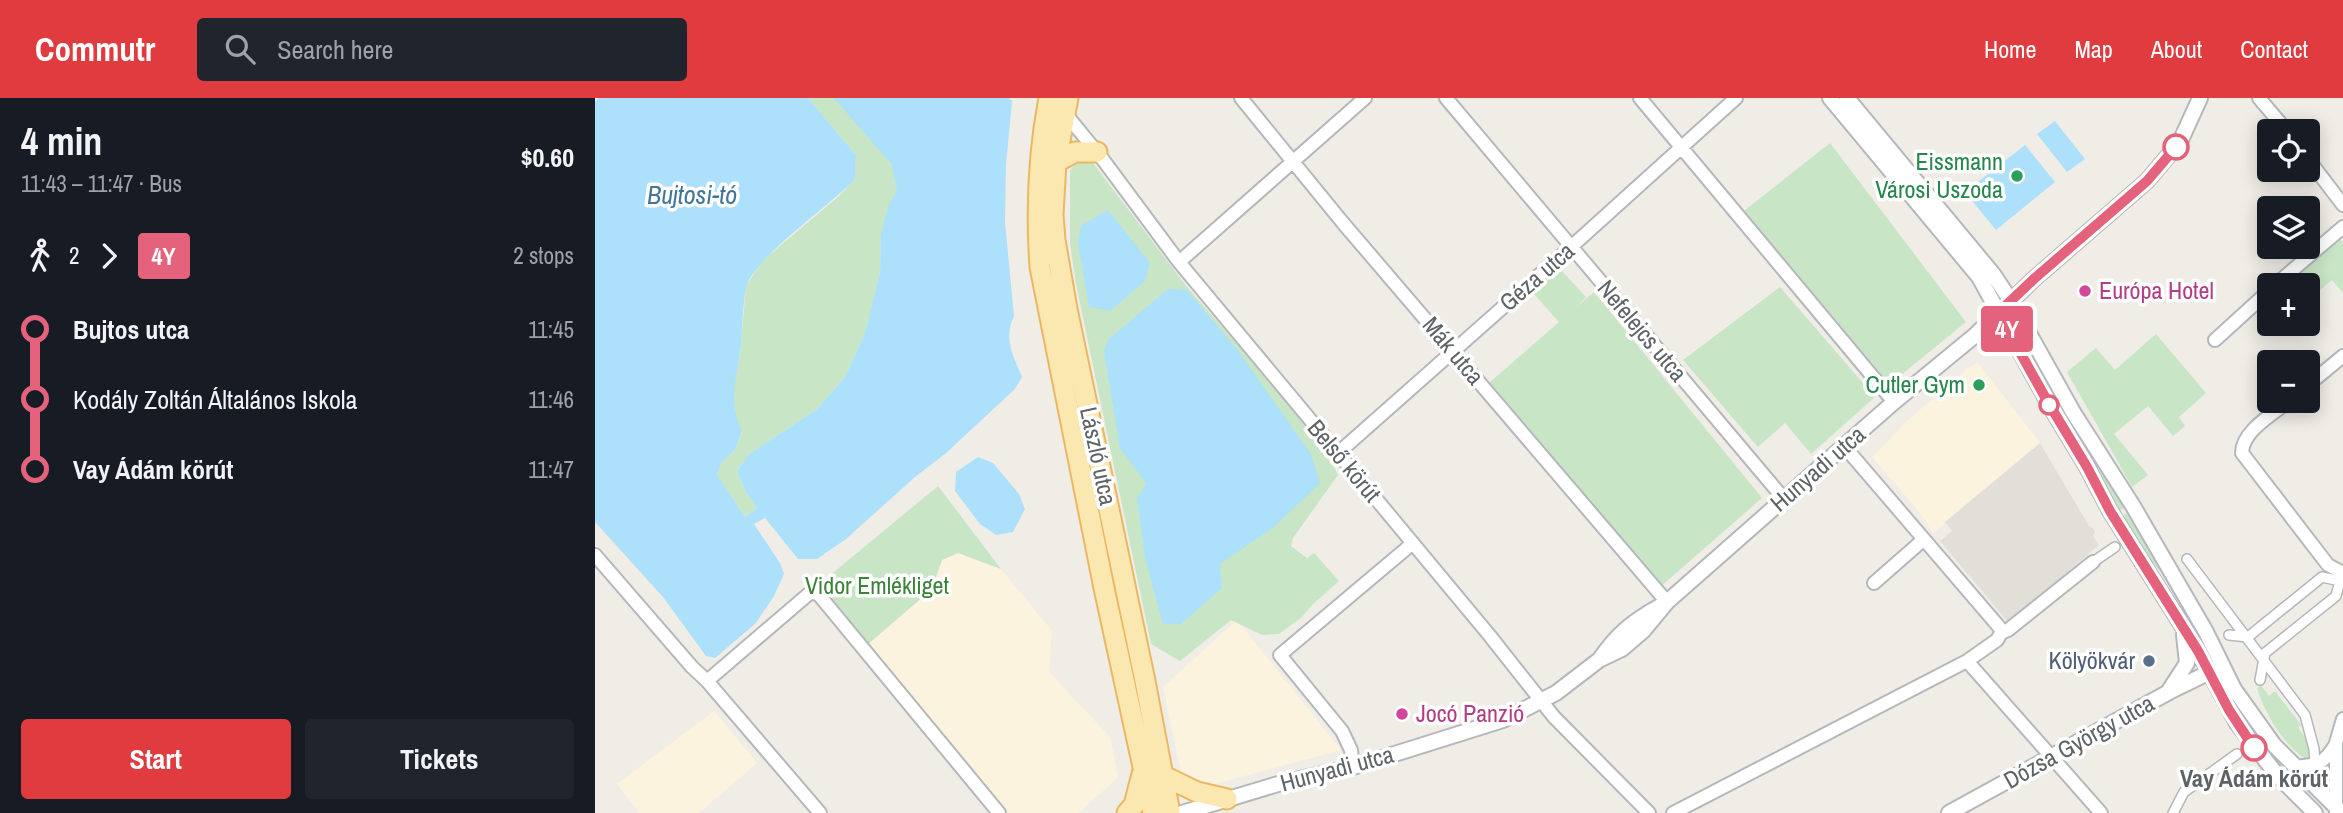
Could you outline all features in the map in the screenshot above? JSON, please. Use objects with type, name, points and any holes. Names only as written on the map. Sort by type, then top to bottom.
[{"type":"main road","name":"László utca","points":[[1058,102],[1053,215],[1058,310],[1164,776],[1170,813]]},
{"type":"main road","name":"László utca","points":[[1058,102],[1043,128],[1037,197],[1040,267],[1058,310]]},
{"type":"main road","points":[[1056,162],[1076,152],[1097,152]]},
{"type":"main road","name":"László utca","points":[[1067,351],[1104,588],[1153,813]]},
{"type":"main road","points":[[1127,813],[1139,792],[1144,766]]},
{"type":"main road","points":[[1164,776],[1184,787],[1227,799]]},
{"type":"street","name":"Mák utca","points":[[1241,98],[1343,223],[1667,602]]},
{"type":"street","points":[[1179,261],[1364,98]]},
{"type":"street","name":"Nefelejcs utca","points":[[1446,98],[1784,499]]},
{"type":"street","points":[[1640,98],[1894,402]]},
{"type":"street","name":"Géza utca","points":[[1337,454],[1736,98]]},
{"type":"street","points":[[1830,98],[1979,276],[2110,511],[2183,626],[2234,688],[2255,720],[2338,812]]},
{"type":"street","points":[[1847,98],[1993,274],[2011,301],[2073,412],[2136,512],[2217,669],[2237,723],[2255,750],[2315,813]]},
{"type":"street","points":[[2259,98],[2277,119]]},
{"type":"street","name":"Hunyadi utca","points":[[1182,813],[1353,767],[1503,720],[1542,701],[1575,681],[1599,660],[1622,649],[1643,631],[1667,602],[2147,181],[2180,142],[2201,99]]},
{"type":"street","name":"Belső körút","points":[[1058,102],[1179,261],[1553,717],[1649,813]]},
{"type":"street","points":[[2320,175],[2343,205]]},
{"type":"street","points":[[2289,273],[2343,227]]},
{"type":"street","points":[[2215,340],[2257,302]]},
{"type":"street","points":[[2320,375],[2343,356]]},
{"type":"street","points":[[2275,413],[2247,436],[2242,444],[2242,453],[2328,565],[2342,577]]},
{"type":"street","points":[[1844,446],[2000,628],[2001,633]]},
{"type":"street","points":[[1874,583],[1923,540]]},
{"type":"street","points":[[1353,767],[1351,750],[1342,731],[1280,655],[1413,543]]},
{"type":"street","points":[[1673,813],[1967,661],[2115,547]]},
{"type":"street","points":[[595,555],[820,813]]},
{"type":"street","points":[[2187,559],[2305,715],[2314,749],[2315,765]]},
{"type":"street","points":[[2229,635],[2248,637],[2322,578],[2342,577]]},
{"type":"street","points":[[2260,680],[2265,653],[2336,596],[2342,577]]},
{"type":"street","points":[[707,681],[811,592],[819,595],[999,813]]},
{"type":"street","points":[[2169,692],[2187,663],[2183,626]]},
{"type":"street","points":[[1967,661],[2101,813]]},
{"type":"street","name":"Dózsa György utca","points":[[1949,813],[2169,692],[2217,669]]},
{"type":"street","points":[[2338,812],[2336,743],[2343,719]]},
{"type":"street","points":[[2294,766],[2323,762],[2336,743]]},
{"type":"street","points":[[2173,813],[2184,792],[2237,754]]},
{"type":"shaded area","points":[[1978,363],[2040,443],[1933,533],[1916,508],[1872,457],[1907,421],[1968,368]]},
{"type":"shaded area","points":[[2040,443],[2089,526],[2093,528],[2093,536],[2099,545],[2008,622],[1940,541],[1952,531],[1945,522]]},
{"type":"shaded area","points":[[958,553],[1001,569],[1052,631],[1049,672],[1110,737],[1118,777],[1079,813],[1005,813],[866,646],[932,589],[942,560]]},
{"type":"shaded area","points":[[1237,620],[1341,750],[1203,787],[1182,776],[1163,687]]},
{"type":"shaded area","points":[[714,711],[757,763],[699,813],[637,813],[617,784]]},
{"type":"green space","points":[[808,98],[838,98],[891,164],[898,190],[881,234],[880,272],[865,333],[845,377],[817,409],[749,454],[737,471],[745,491],[757,508],[745,517],[717,476],[721,463],[735,450],[742,432],[735,417],[733,390],[740,354],[746,286],[761,262],[839,196],[855,179],[856,155]]},
{"type":"green space","points":[[1830,143],[1966,322],[1890,384],[1744,211]]},
{"type":"green space","points":[[1090,159],[1187,287],[1307,429],[1338,475],[1293,538],[1291,546],[1307,558],[1314,553],[1339,581],[1302,617],[1279,634],[1262,635],[1231,620],[1180,661],[1151,644],[1070,244],[1070,171],[1074,165]]},
{"type":"green space","points":[[2336,233],[2343,242],[2343,293],[2332,280],[2320,290],[2320,273],[2288,273],[2305,259],[2320,259],[2320,246]]},
{"type":"green space","points":[[1560,269],[1586,297],[1575,308],[1594,292],[1762,498],[1659,588],[1489,383],[1559,322],[1533,293]]},
{"type":"green space","points":[[1780,287],[1875,397],[1811,454],[1785,423],[1758,447],[1683,360]]},
{"type":"green space","points":[[2156,334],[2206,393],[2179,417],[2185,426],[2173,436],[2148,406],[2114,434],[2148,475],[2132,487],[2067,372],[2096,348],[2115,370]]},
{"type":"green space","points":[[2024,345],[2099,471],[2108,477],[2125,507],[2120,511]]},
{"type":"green space","name":"Vidor Emlékliget","points":[[938,486],[1001,569],[958,553],[942,560],[932,589],[866,646],[817,586]]},
{"type":"green space","points":[[2128,512],[2208,649],[2123,516]]},
{"type":"green space","points":[[2261,685],[2269,696],[2275,691],[2301,725],[2298,728],[2310,744],[2312,762],[2294,750],[2278,731],[2260,698],[2257,688]]},
{"type":"water","name":"Bujtosi-tó","points":[[599,98],[808,98],[856,155],[855,179],[762,263],[751,276],[746,288],[734,392],[735,411],[742,431],[735,450],[721,463],[717,475],[745,517],[757,508],[745,491],[737,471],[749,454],[817,409],[845,377],[865,333],[880,272],[881,234],[888,207],[897,190],[891,164],[834,98],[1009,98],[1012,101],[1006,165],[1005,222],[1014,316],[1009,340],[1022,377],[1015,389],[945,454],[846,539],[817,559],[798,559],[765,518],[754,524],[780,563],[784,574],[774,596],[755,624],[715,658],[706,656],[663,597],[595,522],[595,102]]},
{"type":"water","points":[[2055,121],[2085,159],[2067,172],[2037,134]]},
{"type":"water","points":[[2025,145],[2055,182],[1996,230],[1965,192]]},
{"type":"water","points":[[1108,210],[1150,263],[1145,281],[1110,311],[1089,307],[1078,243],[1081,226]]},
{"type":"water","points":[[1168,289],[1187,290],[1236,348],[1311,454],[1320,483],[1274,527],[1220,564],[1222,588],[1181,624],[1163,624],[1145,558],[1137,498],[1146,485],[1120,448],[1104,352],[1108,340]]},
{"type":"water","points":[[978,457],[993,463],[1019,494],[1025,509],[1013,532],[996,535],[980,524],[955,491],[956,472]]},
{"type":"bus line","name":"4Y","points":[[2176,147],[2167,160],[2115,212],[2035,278],[1998,313],[2110,511],[2198,651],[2218,691],[2254,748]]},
{"type":"place","name":"Eissmann Városi Uszoda","points":[[2017,176]]},
{"type":"place","name":"Európa Hotel","points":[[2085,291]]},
{"type":"place","name":"Cutler Gym","points":[[1979,385]]},
{"type":"place","name":"Kölyökvár","points":[[2149,661]]},
{"type":"place","name":"Jocó Panzió","points":[[1402,714]]},
{"type":"place","name":"Vay Ádám körút","points":[[2254,748]]}]
